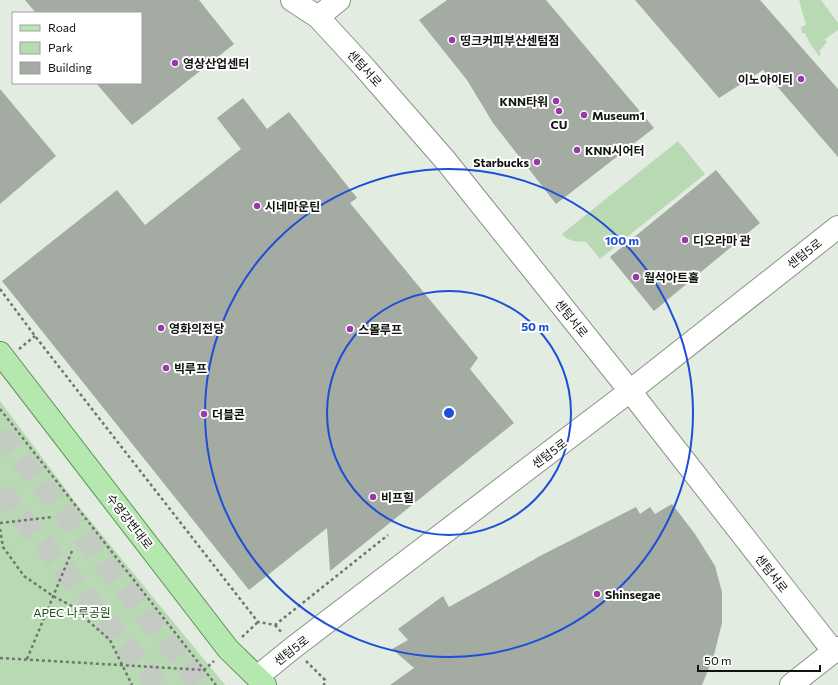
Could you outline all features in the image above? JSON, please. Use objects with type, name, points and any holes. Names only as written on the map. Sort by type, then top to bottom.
[{"type":"main road","name":"수영강변대로","points":[[0,353],[228,649],[261,681]]},
{"type":"street","name":"센텀서로","points":[[292,0],[318,17],[364,66],[446,161],[836,650]]},
{"type":"street","points":[[318,17],[339,0]]},
{"type":"street","name":"센텀5로","points":[[261,681],[294,647],[630,391],[838,227]]},
{"type":"street","points":[[791,685],[836,650]]},
{"type":"path","points":[[0,288],[35,336],[258,622],[275,625],[388,535]]},
{"type":"path","points":[[0,409],[216,685]]},
{"type":"path","points":[[0,523],[53,517]]},
{"type":"path","points":[[0,529],[3,547],[24,576],[53,596],[70,605],[110,640],[132,685]]},
{"type":"path","points":[[27,659],[72,551]]},
{"type":"path","points":[[0,658],[204,670],[258,622]]},
{"type":"green space","points":[[799,0],[821,0],[838,23],[838,30],[825,39],[827,42],[820,50],[820,57],[810,44],[805,33],[802,33],[801,27],[806,25]]},
{"type":"green space","points":[[678,141],[705,174],[600,259],[586,242],[570,240],[564,237],[562,234]]},
{"type":"green space","name":"APEC 나루공원","points":[[0,401],[79,507],[225,685],[0,685]]},
{"type":"building","name":"영상산업센터","points":[[25,0],[199,0],[234,44],[132,125],[97,84],[142,84],[142,12],[35,12]]},
{"type":"building","name":"KNN타워","points":[[447,0],[546,0],[654,128],[556,204],[493,123],[467,80],[419,20]]},
{"type":"building","name":"이노아이티","points":[[635,0],[760,0],[838,89],[838,157],[763,70],[719,98]]},
{"type":"building","points":[[0,89],[56,156],[0,204]]},
{"type":"building","points":[[243,98],[267,129],[289,112],[357,198],[350,203],[478,358],[470,369],[514,423],[330,571],[327,528],[249,590],[2,281],[117,190],[145,225],[241,149],[217,118]]},
{"type":"building","name":"디오라마 관","points":[[716,170],[760,223],[654,311],[610,257]]},
{"type":"building","name":"Shinsegae","points":[[672,504],[695,534],[715,566],[722,592],[722,623],[714,655],[702,685],[390,685],[414,668],[392,649],[408,640],[398,629],[443,596],[449,607],[542,555],[636,507],[640,514],[650,507],[655,514]]},
{"type":"tunnel","points":[[0,433],[201,685]]},
{"type":"tunnel","points":[[0,491],[158,685]]},
{"type":"place","name":"띵크커피부산센텀점","points":[[452,40]]},
{"type":"place","name":"영상산업센터","points":[[175,63]]},
{"type":"place","name":"이노아이티","points":[[801,79]]},
{"type":"place","name":"KNN타워","points":[[556,101]]},
{"type":"place","name":"CU","points":[[559,111]]},
{"type":"place","name":"Museum1","points":[[584,115]]},
{"type":"place","name":"KNN시어터","points":[[577,150]]},
{"type":"place","name":"Starbucks","points":[[537,162]]},
{"type":"place","name":"시네마운틴","points":[[257,206]]},
{"type":"place","name":"디오라마 관","points":[[685,240]]},
{"type":"place","name":"월석아트홀","points":[[636,277]]},
{"type":"place","name":"영화의전당","points":[[161,328]]},
{"type":"place","name":"스몰루프","points":[[350,329]]},
{"type":"place","name":"빅루프","points":[[166,368]]},
{"type":"place","name":"더블콘","points":[[204,414]]},
{"type":"place","name":"비프힐","points":[[373,497]]},
{"type":"place","name":"Shinsegae","points":[[597,594]]}]
